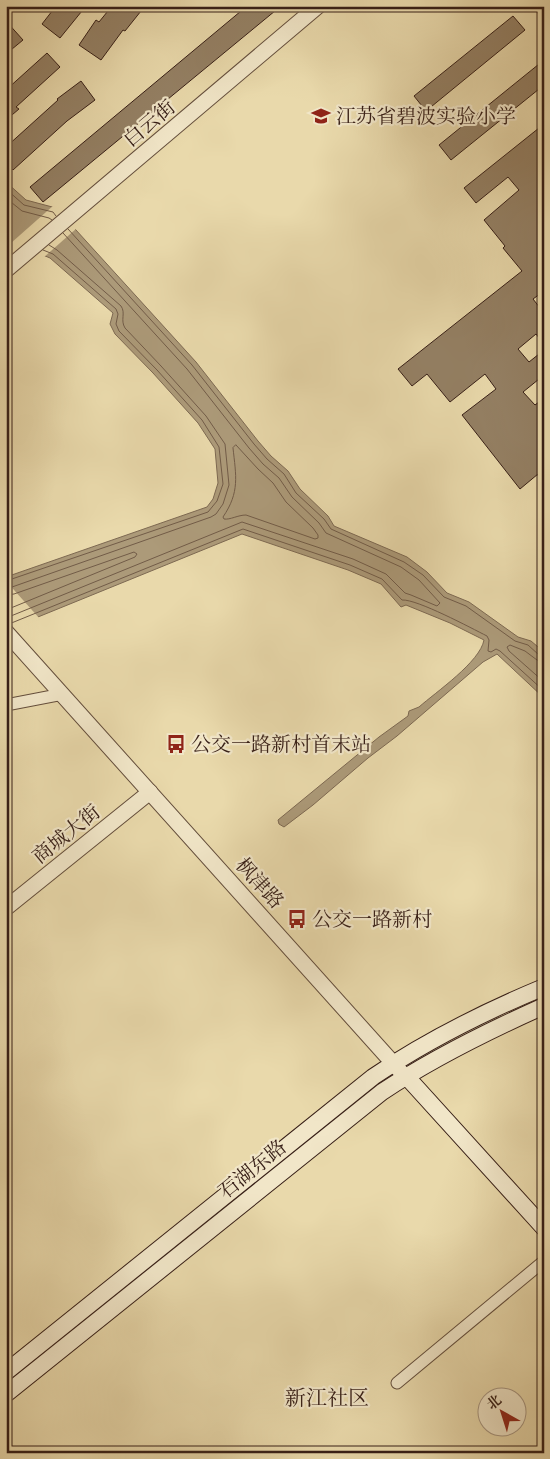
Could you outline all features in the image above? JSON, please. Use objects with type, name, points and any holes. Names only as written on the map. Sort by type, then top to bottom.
[{"type":"main road","name":"石湖东路","points":[[6,1372],[359,1087],[394,1063],[474,1019],[544,987]]},
{"type":"main road","name":"石湖东路","points":[[6,1394],[368,1102],[406,1076],[469,1041],[544,1006]]},
{"type":"main road","name":"枫津路","points":[[406,1076],[544,1228]]},
{"type":"street","name":"白云街","points":[[6,270],[318,6]]},
{"type":"street","name":"枫津路","points":[[10,635],[406,1076]]},
{"type":"street","points":[[6,705],[63,694]]},
{"type":"street","name":"商城大街","points":[[6,908],[150,792]]},
{"type":"street","points":[[397,1383],[544,1260]]},
{"type":"water","points":[[6,182],[26,200],[56,208],[196,362],[258,441],[288,471],[300,489],[328,516],[334,526],[407,557],[427,572],[447,593],[469,602],[518,637],[531,641],[544,652],[544,698],[497,654],[483,662],[397,736],[284,827],[279,824],[278,820],[379,737],[408,716],[409,711],[419,707],[456,676],[475,658],[484,640],[450,623],[406,605],[401,607],[381,584],[348,570],[242,534],[6,630],[6,577],[207,507],[213,499],[218,483],[215,449],[198,423],[115,334],[110,324],[113,313],[50,258],[12,242],[6,237]]},
{"type":"pier","points":[[54,205],[58,206],[77,228],[43,258],[11,243]]},
{"type":"pier","points":[[6,581],[40,619],[6,633]]},
{"type":"building","points":[[56,6],[86,6],[60,38],[42,24]]},
{"type":"building","points":[[112,6],[145,6],[125,31],[123,30],[101,60],[79,45],[96,20],[99,22]]},
{"type":"building","points":[[247,6],[281,6],[43,202],[30,187]]},
{"type":"building","points":[[513,16],[525,30],[426,111],[414,96]]},
{"type":"building","points":[[6,21],[23,40],[6,54]]},
{"type":"building","points":[[47,53],[60,67],[16,107],[19,109],[6,120],[6,90]]},
{"type":"building","points":[[544,60],[544,85],[451,160],[439,145]]},
{"type":"building","points":[[81,81],[95,100],[67,121],[13,170],[6,163],[6,147],[57,99]]},
{"type":"building","points":[[544,124],[544,291],[533,299],[544,313],[544,344],[536,334],[518,349],[529,362],[544,350],[544,375],[523,392],[535,405],[544,398],[544,471],[520,489],[462,415],[496,389],[485,374],[450,402],[427,374],[412,386],[398,369],[522,271],[484,220],[519,190],[508,177],[476,203],[464,188]]},
{"type":"place","name":"江苏省碧波实验小学","points":[[321,116]]},
{"type":"place","name":"公交一路新村首末站","points":[[176,744]]},
{"type":"place","name":"公交一路新村","points":[[297,919]]},
{"type":"district","name":"新江社区","points":[[327,1398]]}]
